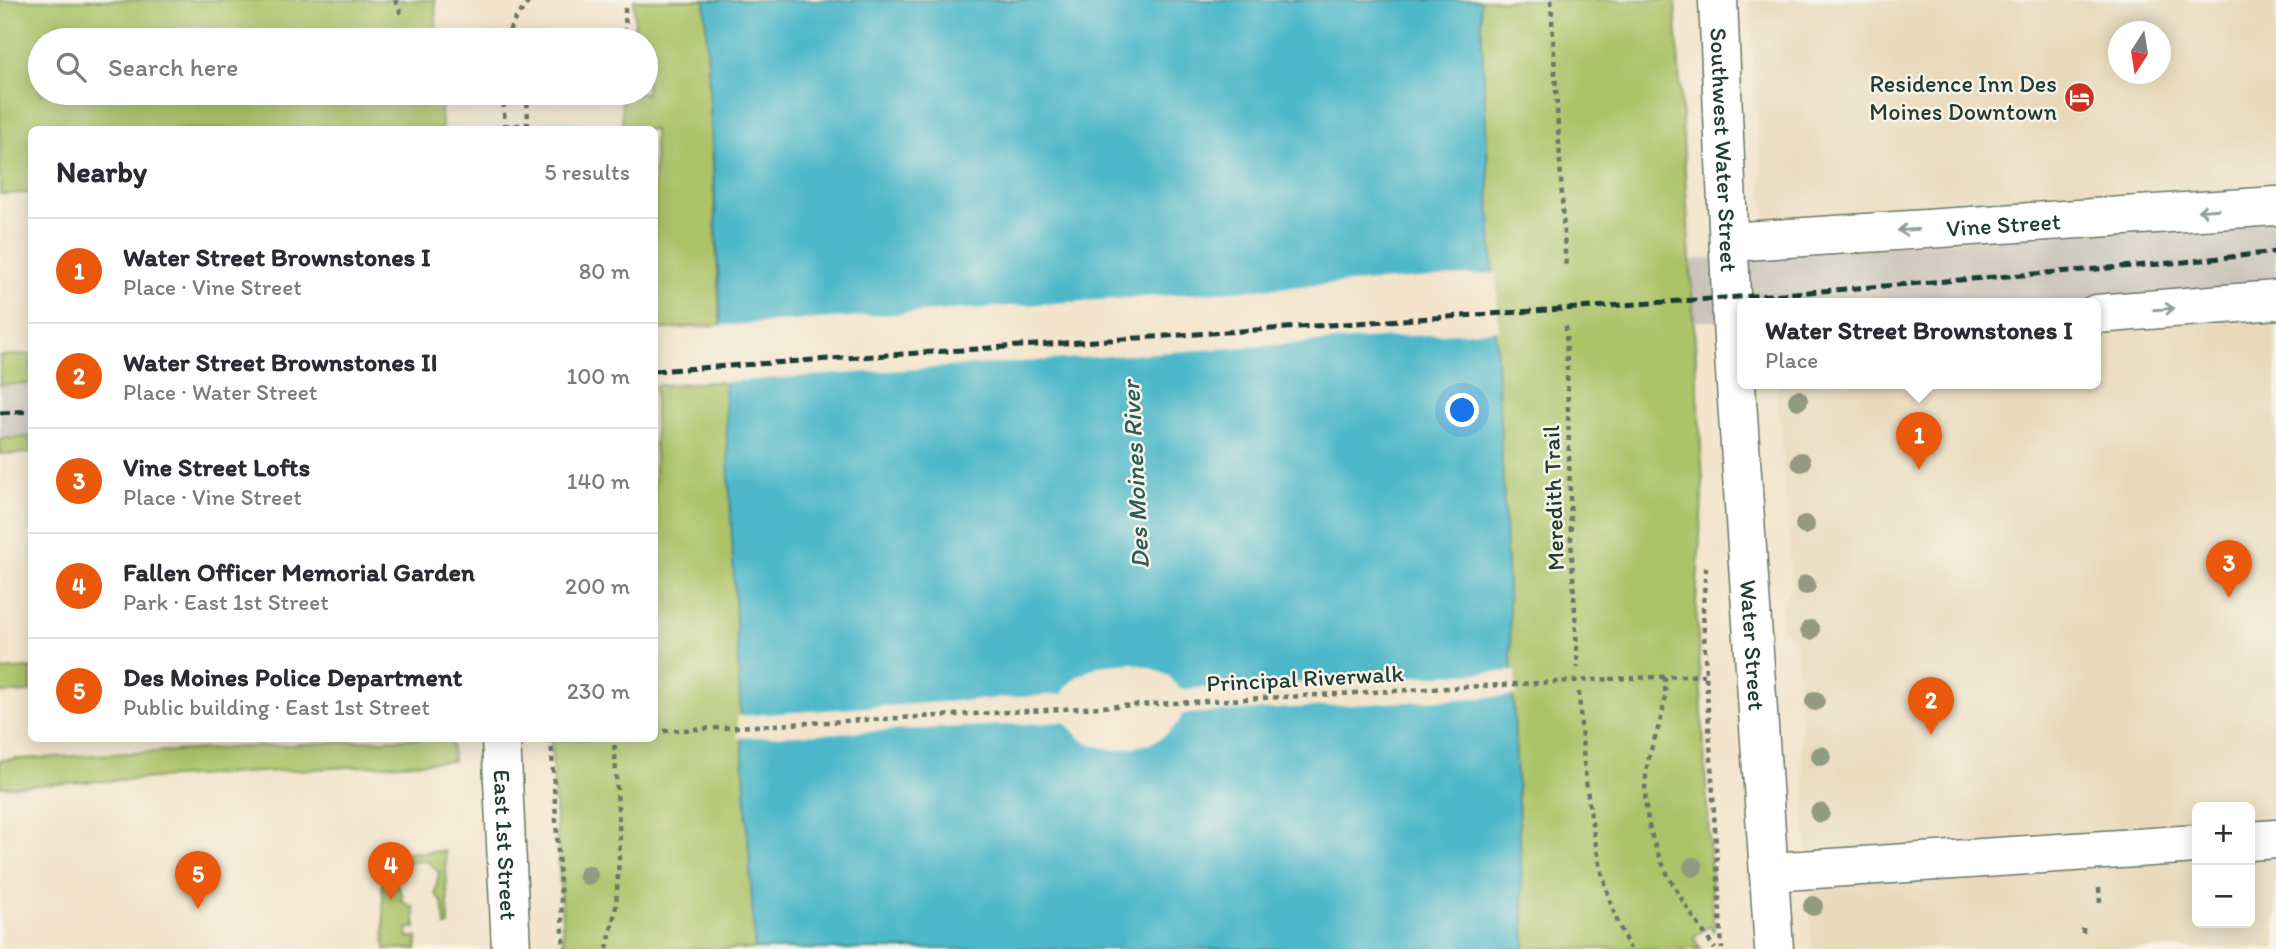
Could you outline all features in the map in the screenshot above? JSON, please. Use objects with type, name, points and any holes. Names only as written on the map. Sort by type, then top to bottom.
[{"type":"street","name":"Southwest Water Street","points":[[1718,0],[1729,242],[1737,330]]},
{"type":"street","name":"Vine Street","points":[[1729,242],[2276,206]]},
{"type":"street","points":[[2101,314],[2276,300]]},
{"type":"street","name":"Water Street","points":[[1741,389],[1774,949]]},
{"type":"street","name":"East 1st Street","points":[[501,742],[512,949]]},
{"type":"street","points":[[2255,841],[2276,839]]},
{"type":"street","points":[[1769,872],[2192,844]]},
{"type":"path","points":[[395,0],[403,18]]},
{"type":"path","points":[[511,28],[530,0]]},
{"type":"path","points":[[1551,0],[1566,269]]},
{"type":"path","points":[[625,8],[626,28]]},
{"type":"path","points":[[504,105],[505,126]]},
{"type":"path","points":[[527,105],[528,126]]},
{"type":"path","name":"Meredith Trail","points":[[1566,326],[1571,539],[1578,668]]},
{"type":"path","name":"Principal Riverwalk","points":[[658,732],[1706,675],[1722,949]]},
{"type":"path","points":[[1665,677],[1664,708],[1648,762],[1645,793],[1647,824],[1678,894],[1715,949]]},
{"type":"path","points":[[1579,692],[1586,772],[1597,840],[1609,894],[1621,933],[1630,949]]},
{"type":"path","points":[[551,742],[564,949]]},
{"type":"path","points":[[607,949],[615,907],[620,842],[614,742]]},
{"type":"path","points":[[2099,888],[2100,904]]},
{"type":"shaded area","points":[[1749,0],[2276,0],[2276,949],[1812,949],[1796,642],[1782,629],[1781,602],[1792,586],[1777,389],[2101,389],[2101,298],[1771,298]]},
{"type":"shaded area","points":[[2276,222],[2276,285],[2101,299],[1737,298],[1737,322],[1652,320],[1648,263]]},
{"type":"shaded area","points":[[28,383],[28,437],[0,439],[0,385]]},
{"type":"green space","points":[[0,0],[435,0],[436,28],[28,28],[28,105],[441,105],[442,126],[28,126],[28,193],[0,194]]},
{"type":"green space","points":[[634,0],[705,0],[720,325],[658,330],[658,126],[623,126],[622,105],[658,105],[658,28],[630,28],[635,27]]},
{"type":"green space","points":[[1480,0],[1675,0],[1703,482],[1696,605],[1714,928],[1713,931],[1710,926],[1693,937],[1701,949],[1525,949]]},
{"type":"green space","points":[[28,354],[28,383],[0,385],[0,356]]},
{"type":"green space","points":[[725,381],[755,949],[564,949],[551,742],[658,742],[658,386]]},
{"type":"green space","points":[[28,437],[28,453],[0,454],[0,439]]},
{"type":"green space","points":[[28,668],[28,692],[0,693],[0,670]]},
{"type":"green space","points":[[343,742],[451,742],[453,761],[0,787],[0,760]]},
{"type":"green space","points":[[445,851],[449,926],[445,926],[443,903],[435,894],[439,872],[427,861],[404,862],[395,875],[396,882],[403,896],[400,900],[414,908],[416,928],[407,928],[408,937],[417,937],[417,949],[385,949],[381,854]]},
{"type":"water","name":"Des Moines River","points":[[705,0],[1480,0],[1525,949],[755,949]]},
{"type":"pier","points":[[1496,273],[1499,330],[722,382],[716,326]]},
{"type":"pier","points":[[1132,663],[1169,676],[1180,689],[1515,671],[1516,696],[1183,714],[1176,726],[1161,738],[1149,744],[1118,750],[1095,746],[1081,739],[1064,722],[738,738],[737,716],[1063,694],[1065,687],[1078,676],[1098,666]]},
{"type":"railway","points":[[658,371],[1783,294],[2184,262],[2276,252]]},
{"type":"railway","points":[[0,413],[28,411]]},
{"type":"place","name":"Residence Inn Des Moines Downtown","points":[[2080,97]]},
{"type":"place","name":"Water Street Brownstones I","points":[[1919,470]]},
{"type":"place","name":"Vine Street Lofts","points":[[2229,598]]},
{"type":"place","name":"Water Street Brownstones II","points":[[1931,735]]},
{"type":"place","name":"Fallen Officer Memorial Garden","points":[[391,900]]},
{"type":"place","name":"Des Moines Police Department","points":[[198,909]]}]
